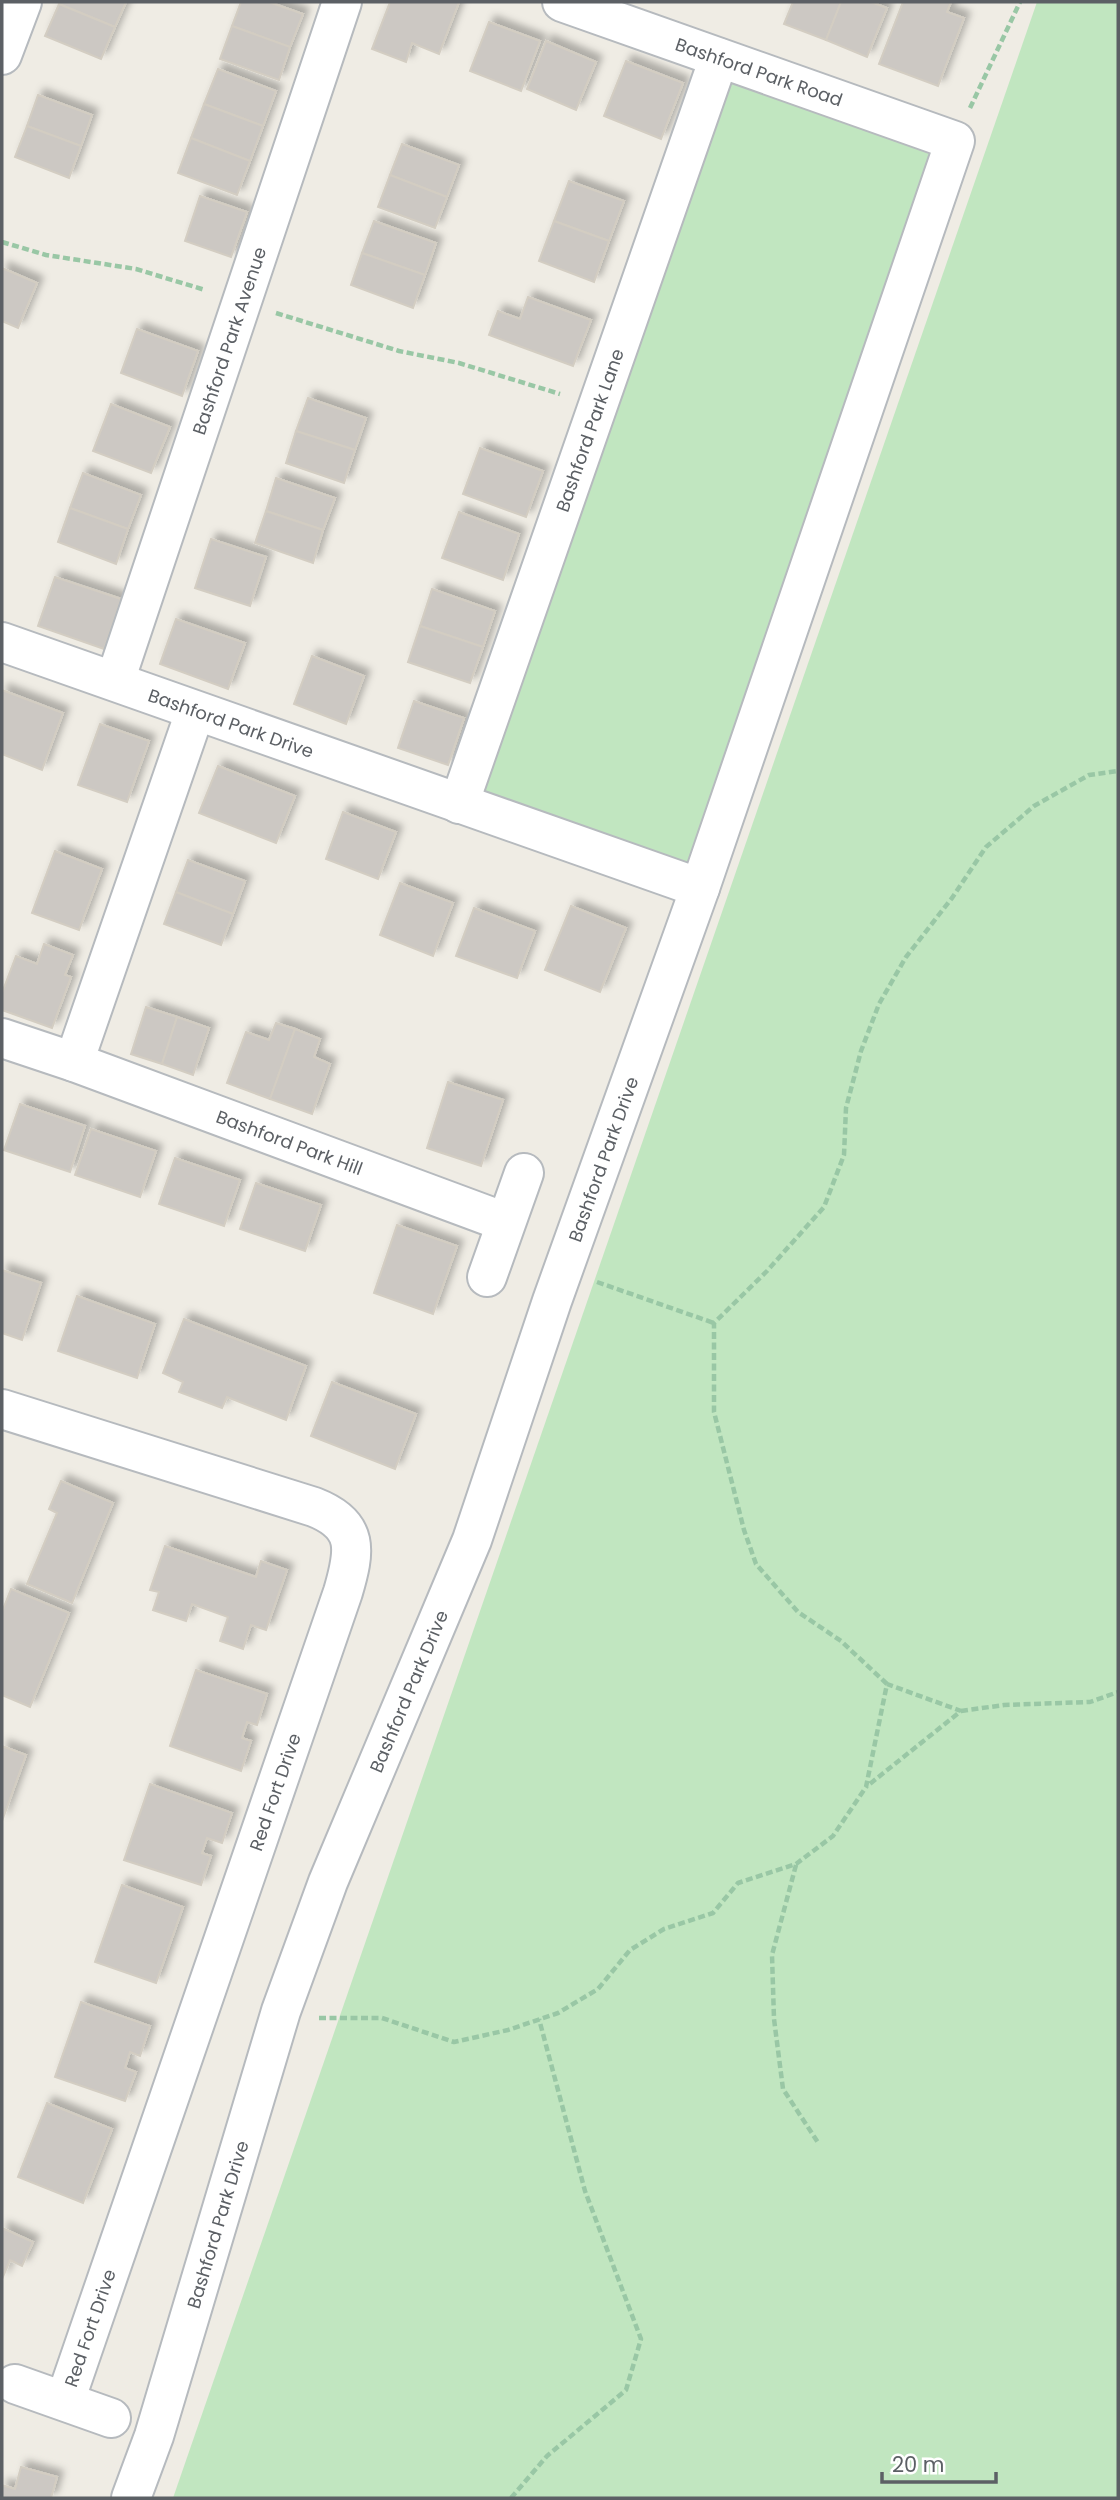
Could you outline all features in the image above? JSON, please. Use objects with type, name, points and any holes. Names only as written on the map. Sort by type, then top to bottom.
[{"type":"street","points":[[2,55],[22,2]]},
{"type":"street","name":"Bashford Park Avenue","points":[[115,681],[342,2]]},
{"type":"street","name":"Bashford Park Road","points":[[562,2],[955,141]]},
{"type":"street","name":"Bashford Park Lane","points":[[459,804],[719,58]]},
{"type":"street","name":"Bashford Park Drive","points":[[131,2498],[154,2436],[281,2011],[328,1882],[472,1540],[565,1267],[700,888],[955,141]]},
{"type":"street","name":"Bashford Park Drive","points":[[2,642],[700,888]]},
{"type":"street","points":[[74,1062],[195,712]]},
{"type":"street","name":"Bashford Park Hill","points":[[2,1038],[74,1062],[505,1222]]},
{"type":"street","points":[[487,1276],[524,1173]]},
{"type":"street","name":"Red Fort Drive","points":[[2,1409],[314,1507],[342,1522],[352,1541],[352,1562],[344,1592],[65,2401]]},
{"type":"street","name":"Red Fort Drive","points":[[15,2384],[111,2418]]},
{"type":"path","points":[[955,141],[1020,2]]},
{"type":"path","points":[[2,242],[46,255],[136,269],[399,351],[459,363],[597,405]]},
{"type":"path","points":[[961,1712],[887,1684],[841,1641],[798,1612],[756,1564],[744,1530],[714,1412],[714,1323],[767,1271],[824,1207],[844,1155],[846,1108],[861,1051],[878,1004],[906,957],[952,898],[986,847],[1034,806],[1089,775],[1118,771]]},
{"type":"path","points":[[565,1267],[596,1282],[714,1323]]},
{"type":"path","points":[[866,1787],[887,1684]]},
{"type":"path","points":[[281,2011],[307,2018],[382,2018],[454,2042],[508,2030],[558,2013],[598,1989],[630,1950],[641,1943],[664,1929],[713,1913],[738,1883],[796,1864],[833,1836],[866,1787],[961,1712],[1004,1705],[1090,1702],[1118,1692]]},
{"type":"path","points":[[796,1864],[772,1955],[774,2019],[783,2089],[819,2144]]},
{"type":"path","points":[[511,2498],[547,2456],[626,2389],[641,2339],[585,2191],[540,2019]]},
{"type":"green space","points":[[1037,2],[1118,2],[1118,2498],[173,2498]]},
{"type":"green space","points":[[719,58],[955,141],[700,888],[459,804]]},
{"type":"building","points":[[126,2],[115,27],[59,4]]},
{"type":"building","points":[[241,2],[269,2],[303,14],[290,47],[232,26]]},
{"type":"building","points":[[390,2],[459,2],[439,54],[412,43],[406,62],[372,49]]},
{"type":"building","points":[[793,2],[841,2],[826,40],[784,24]]},
{"type":"building","points":[[841,2],[871,2],[887,8],[867,57],[826,40]]},
{"type":"building","points":[[903,2],[951,2],[947,12],[964,18],[938,86],[879,64]]},
{"type":"building","points":[[59,4],[115,27],[101,59],[45,36]]},
{"type":"building","points":[[489,22],[540,41],[521,91],[470,71]]},
{"type":"building","points":[[232,26],[290,47],[279,80],[220,59]]},
{"type":"building","points":[[546,41],[596,62],[576,110],[527,89]]},
{"type":"building","points":[[626,61],[683,83],[661,139],[604,116]]},
{"type":"building","points":[[218,69],[276,91],[263,126],[204,104]]},
{"type":"building","points":[[38,95],[92,115],[81,146],[27,126]]},
{"type":"building","points":[[204,104],[263,126],[250,161],[191,138]]},
{"type":"building","points":[[27,126],[81,146],[69,178],[15,157]]},
{"type":"building","points":[[191,138],[250,161],[237,195],[178,173]]},
{"type":"building","points":[[402,144],[459,165],[447,197],[390,175]]},
{"type":"building","points":[[390,175],[447,197],[435,228],[378,207]]},
{"type":"building","points":[[569,181],[624,201],[609,241],[554,221]]},
{"type":"building","points":[[200,196],[247,212],[231,257],[185,241]]},
{"type":"building","points":[[374,221],[436,243],[425,275],[362,253]]},
{"type":"building","points":[[554,221],[609,241],[594,282],[539,261]]},
{"type":"building","points":[[362,253],[425,275],[413,308],[351,285]]},
{"type":"building","points":[[2,268],[37,283],[18,328],[2,321]]},
{"type":"building","points":[[528,297],[591,320],[573,366],[489,335],[498,311],[520,319]]},
{"type":"building","points":[[137,329],[198,351],[182,396],[121,373]]},
{"type":"building","points":[[308,398],[366,418],[355,450],[296,431]]},
{"type":"building","points":[[111,404],[170,427],[151,473],[93,451]]},
{"type":"building","points":[[296,431],[355,450],[344,483],[286,463]]},
{"type":"building","points":[[480,448],[543,471],[526,517],[463,494]]},
{"type":"building","points":[[83,473],[141,495],[128,529],[70,508]]},
{"type":"building","points":[[276,478],[335,498],[323,530],[266,511]]},
{"type":"building","points":[[70,508],[128,529],[116,564],[58,542]]},
{"type":"building","points":[[266,511],[323,530],[313,563],[255,543]]},
{"type":"building","points":[[459,512],[519,534],[503,580],[442,558]]},
{"type":"building","points":[[211,539],[266,557],[250,606],[195,588]]},
{"type":"building","points":[[55,577],[121,599],[104,649],[38,626]]},
{"type":"building","points":[[432,589],[495,611],[483,647],[420,626]]},
{"type":"building","points":[[176,619],[245,643],[228,689],[160,664]]},
{"type":"building","points":[[420,626],[483,647],[470,683],[408,662]]},
{"type":"building","points":[[312,656],[364,676],[346,724],[294,704]]},
{"type":"building","points":[[2,690],[63,713],[42,770],[2,754]]},
{"type":"building","points":[[414,701],[464,718],[448,765],[398,748]]},
{"type":"building","points":[[100,724],[149,741],[127,802],[78,785]]},
{"type":"building","points":[[218,766],[295,796],[276,843],[199,813]]},
{"type":"building","points":[[343,812],[396,832],[378,879],[326,859]]},
{"type":"building","points":[[55,851],[102,869],[79,930],[32,913]]},
{"type":"building","points":[[188,860],[245,881],[233,914],[176,892]]},
{"type":"building","points":[[400,883],[453,903],[433,956],[380,935]]},
{"type":"building","points":[[176,892],[233,914],[221,945],[164,924]]},
{"type":"building","points":[[571,906],[626,928],[600,992],[545,970]]},
{"type":"building","points":[[474,908],[535,931],[517,978],[456,956]]},
{"type":"building","points":[[44,944],[73,955],[65,975],[71,977],[52,1028],[2,1010],[2,993],[16,956],[37,964]]},
{"type":"building","points":[[146,1007],[177,1017],[162,1064],[131,1054]]},
{"type":"building","points":[[177,1017],[209,1028],[193,1075],[162,1064]]},
{"type":"building","points":[[276,1023],[295,1029],[270,1099],[227,1083],[246,1032],[269,1040]]},
{"type":"building","points":[[295,1029],[320,1039],[314,1057],[330,1064],[312,1114],[270,1099]]},
{"type":"building","points":[[448,1082],[503,1100],[481,1166],[427,1148]]},
{"type":"building","points":[[20,1104],[85,1126],[70,1172],[4,1150]]},
{"type":"building","points":[[91,1129],[156,1151],[140,1197],[75,1175]]},
{"type":"building","points":[[175,1158],[240,1180],[224,1226],[159,1204]]},
{"type":"building","points":[[256,1183],[321,1205],[305,1251],[240,1229]]},
{"type":"building","points":[[397,1225],[457,1246],[433,1314],[374,1293]]},
{"type":"building","points":[[2,1270],[41,1283],[22,1340],[2,1333]]},
{"type":"building","points":[[77,1296],[155,1324],[137,1378],[58,1351]]},
{"type":"building","points":[[184,1319],[306,1366],[286,1420],[227,1397],[222,1408],[179,1392],[183,1382],[163,1373]]},
{"type":"building","points":[[332,1382],[416,1414],[395,1469],[311,1436]]},
{"type":"building","points":[[61,1481],[113,1503],[72,1603],[27,1584],[57,1513],[49,1509]]},
{"type":"building","points":[[165,1546],[256,1577],[261,1561],[287,1570],[266,1630],[251,1625],[243,1649],[220,1641],[228,1617],[192,1604],[186,1621],[153,1610],[159,1592],[150,1590]]},
{"type":"building","points":[[11,1589],[69,1613],[30,1707],[2,1695],[2,1612]]},
{"type":"building","points":[[196,1670],[267,1694],[257,1725],[247,1722],[242,1738],[251,1741],[241,1771],[170,1746]]},
{"type":"building","points":[[2,1746],[26,1755],[2,1821]]},
{"type":"building","points":[[150,1784],[232,1813],[222,1843],[207,1838],[202,1853],[211,1856],[201,1885],[124,1860]]},
{"type":"building","points":[[122,1885],[183,1907],[156,1983],[95,1962]]},
{"type":"building","points":[[81,2002],[150,2026],[140,2056],[130,2052],[125,2068],[136,2072],[125,2101],[55,2077]]},
{"type":"building","points":[[47,2103],[112,2129],[83,2203],[18,2177]]},
{"type":"building","points":[[2,2228],[33,2242],[22,2266],[10,2260],[2,2279]]},
{"type":"building","points":[[21,2467],[57,2477],[51,2498],[2,2498],[2,2485],[15,2489]]}]
